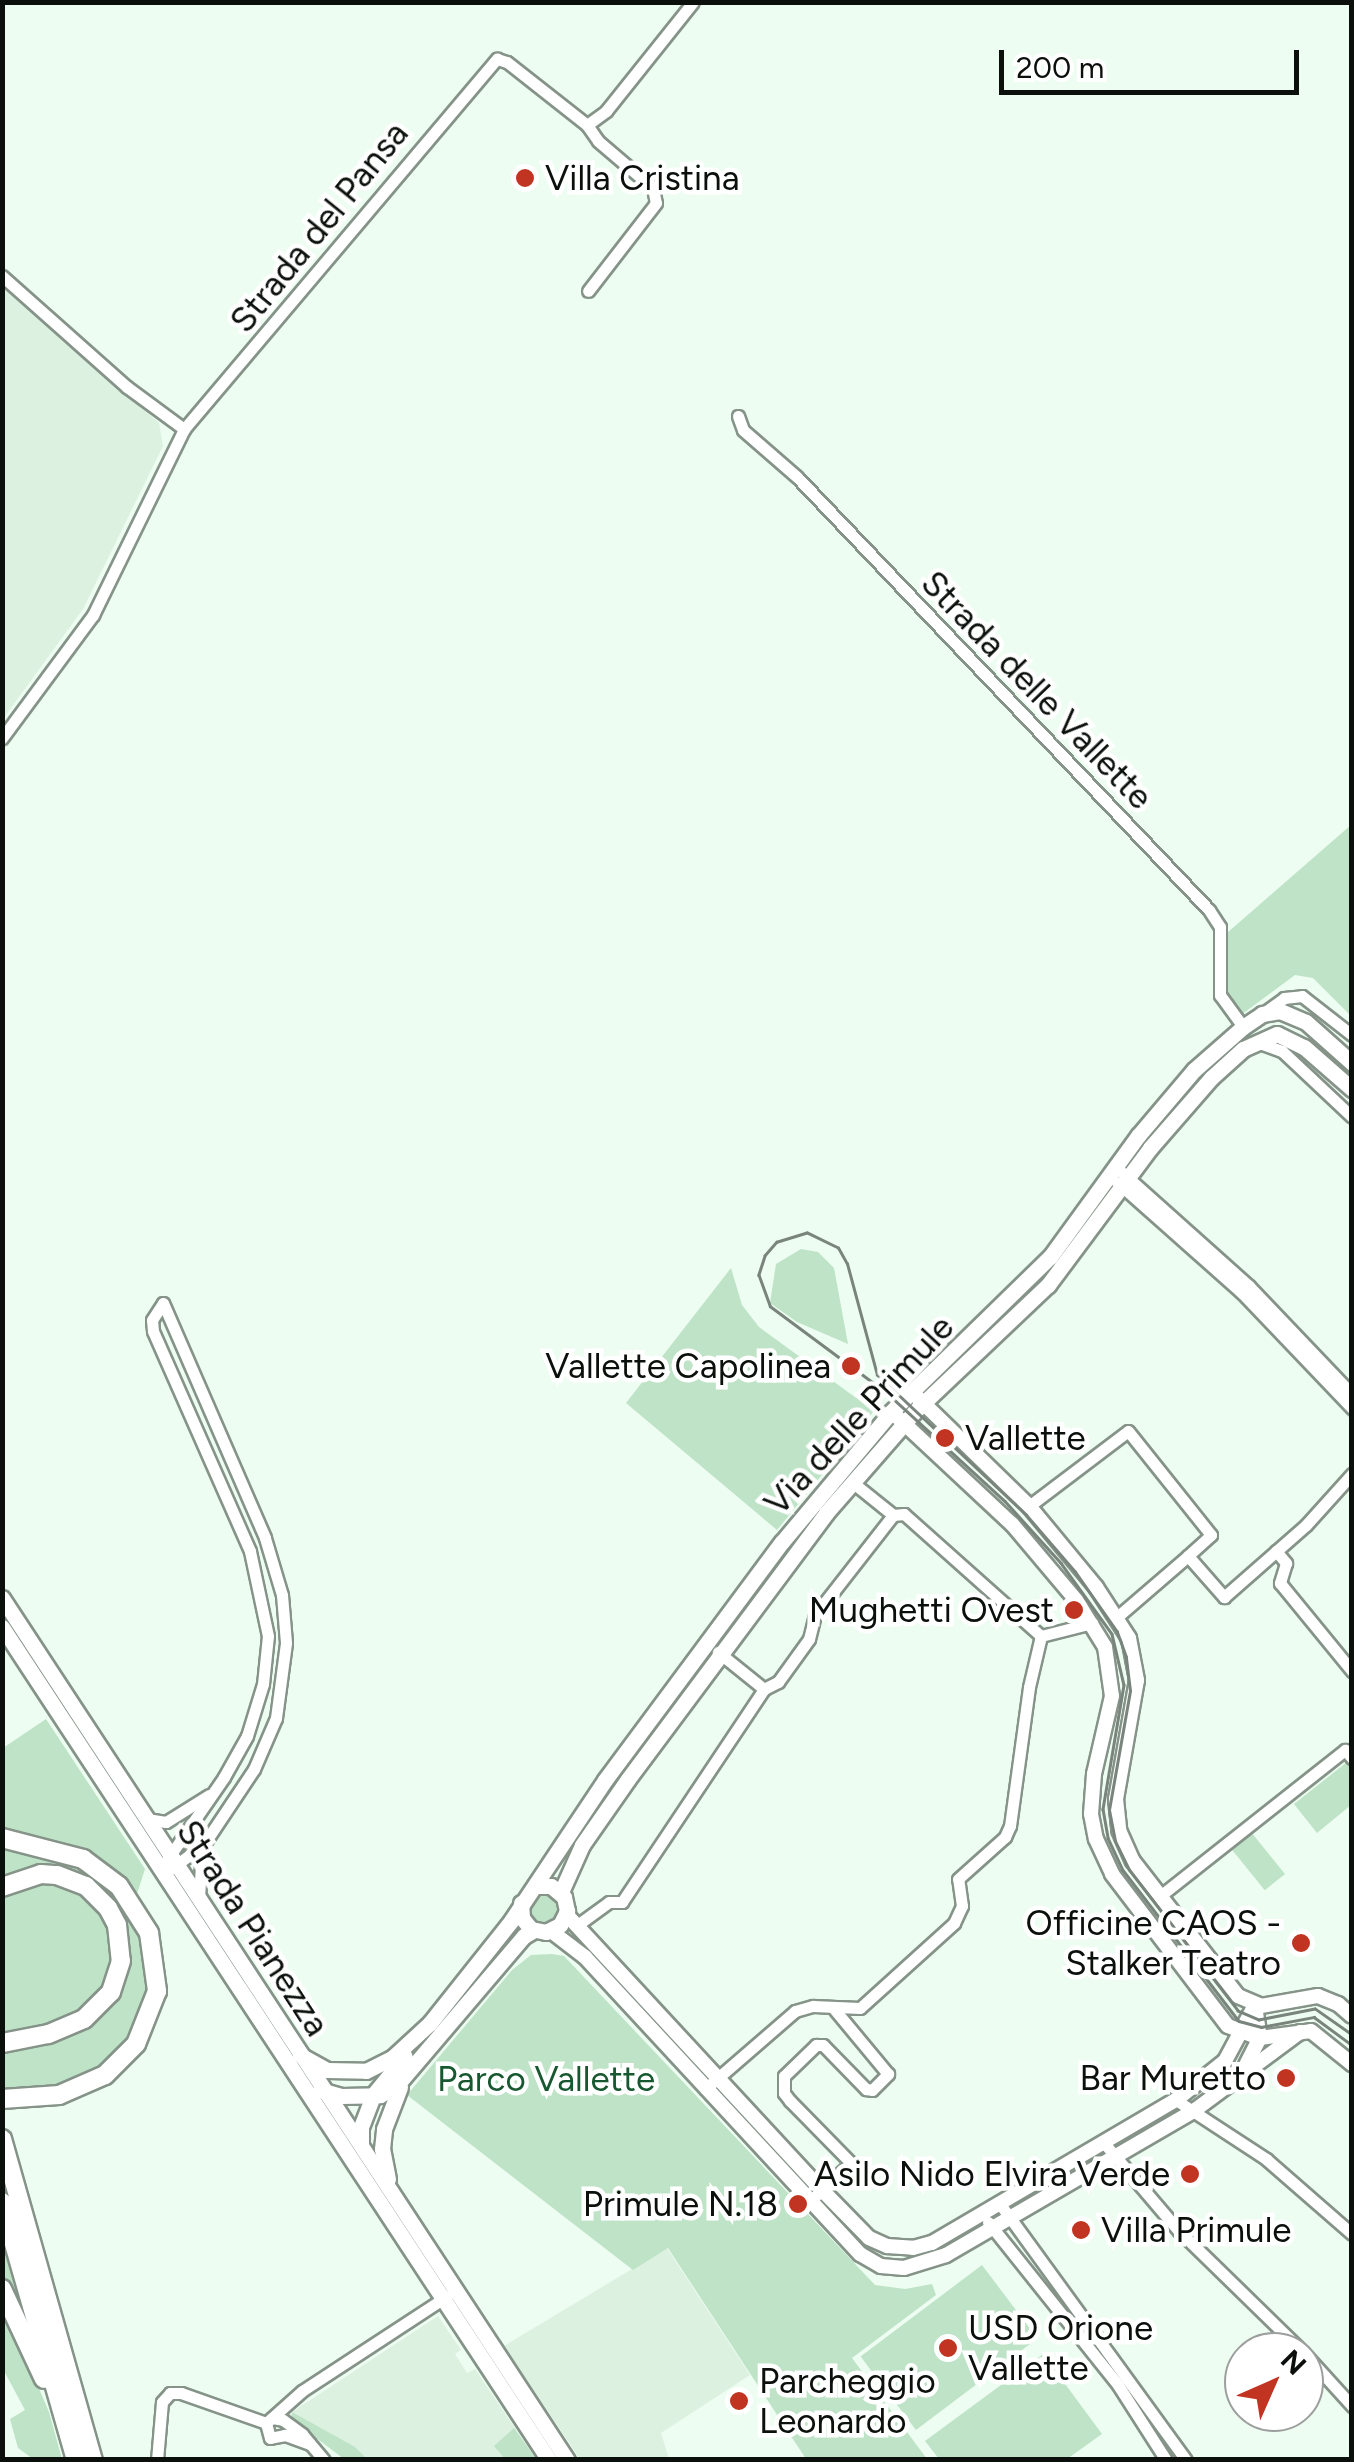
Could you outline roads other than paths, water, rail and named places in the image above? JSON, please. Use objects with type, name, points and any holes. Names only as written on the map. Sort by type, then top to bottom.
[{"type":"main road","points":[[1262,1014],[1280,1011],[1297,1016],[1352,1063]]},
{"type":"main road","name":"Via delle Primule","points":[[534,1886],[575,1822],[898,1417],[1048,1285],[1166,1100],[1243,1026],[1262,1014]]},
{"type":"main road","points":[[1256,1042],[1277,1034],[1288,1037],[1352,1089]]},
{"type":"main road","name":"Via delle Primule","points":[[1120,1177],[1232,1057],[1256,1042]]},
{"type":"main road","name":"Via delle Primule","points":[[561,1892],[582,1845],[711,1647],[852,1482],[898,1417]]},
{"type":"main road","name":"Strada Pianezza","points":[[2,1598],[147,1819],[167,1866],[200,1899],[390,2188],[548,2460]]},
{"type":"main road","name":"Strada Pianezza","points":[[2,1627],[167,1866],[279,2055],[383,2210],[567,2460]]},
{"type":"main road","points":[[2,1838],[83,1859],[118,1886],[149,1933],[157,1991],[136,2044],[105,2075],[58,2095],[2,2099]]},
{"type":"main road","points":[[2,1886],[41,1874],[57,1875],[86,1886],[108,1908],[121,1946],[110,1992],[84,2019],[48,2034],[2,2043]]},
{"type":"main road","points":[[279,2055],[325,2092],[373,2095],[389,2092],[524,1936],[534,1930],[551,1930],[571,1920],[561,1892],[550,1886],[534,1886],[452,1998],[373,2095],[361,2127],[361,2146],[383,2210]]},
{"type":"main road","points":[[520,1903],[522,1918],[534,1930]]},
{"type":"main road","points":[[300,2055],[317,2067],[353,2074],[380,2066],[415,2040]]},
{"type":"main road","points":[[390,2188],[382,2149],[384,2129],[389,2108],[405,2078]]},
{"type":"main road","points":[[2,2139],[93,2460]]},
{"type":"main road","points":[[2,2202],[76,2460]]},
{"type":"main road","points":[[2,2289],[68,2431]]},
{"type":"street","points":[[588,291],[656,203],[653,188],[598,141],[587,125],[606,112],[693,2]]},
{"type":"street","name":"Strada del Pansa","points":[[2,738],[93,614],[184,429],[496,60],[507,62],[587,125]]},
{"type":"street","points":[[7,280],[127,387],[184,429]]},
{"type":"street","name":"Strada delle Vallette","points":[[738,416],[744,430],[797,477],[1209,910],[1220,927],[1220,996],[1243,1026]]},
{"type":"street","points":[[1262,1014],[1284,998],[1302,996],[1352,1036]]},
{"type":"street","points":[[1256,1042],[1282,1051],[1352,1117]]},
{"type":"street","points":[[1120,1177],[1248,1286],[1352,1394]]},
{"type":"street","points":[[1120,1177],[1241,1292],[1352,1408]]},
{"type":"street","points":[[167,1866],[236,1757],[256,1711],[268,1658],[266,1609],[250,1551],[153,1331],[152,1320],[164,1304],[264,1538],[284,1620],[284,1669],[276,1718],[254,1769],[204,1844],[198,1860],[200,1899]]},
{"type":"street","points":[[917,1398],[1029,1506],[1117,1617],[1129,1638],[1137,1680],[1117,1814],[1125,1848],[1234,1993],[1255,2005],[1318,1996],[1338,2004],[1352,2016]]},
{"type":"street","points":[[898,1417],[1012,1524],[1092,1623],[1105,1647],[1112,1680],[1091,1796],[1096,1839],[1112,1874],[1218,2016],[1240,2033],[1260,2038],[1300,2032],[1319,2034],[1352,2064]]},
{"type":"street","points":[[1029,1506],[1128,1431],[1211,1536],[1117,1617]]},
{"type":"street","points":[[1188,1556],[1224,1597],[1352,1474]]},
{"type":"street","name":"Via delle Primule","points":[[852,1482],[893,1515],[904,1514],[1041,1636]]},
{"type":"street","points":[[893,1515],[815,1615],[808,1640],[778,1682],[764,1689],[622,1902],[608,1902],[571,1920],[809,2202],[860,2254],[881,2266],[925,2264],[1010,2218],[1195,2110],[1300,2032]]},
{"type":"street","points":[[1276,1551],[1286,1563],[1280,1583],[1352,1672]]},
{"type":"street","points":[[710,2084],[794,2011],[813,2006],[860,2008],[954,1923],[962,1906],[958,1879],[1004,1837],[1010,1826],[1029,1687],[1041,1636],[1092,1623]]},
{"type":"street","points":[[711,1647],[764,1689]]},
{"type":"street","points":[[1160,1896],[1344,1750],[1352,1758]]},
{"type":"street","points":[[147,1819],[159,1823],[174,1819],[214,1791]]},
{"type":"street","points":[[167,1866],[204,1844]]},
{"type":"street","points":[[551,1930],[869,2238],[887,2246],[912,2248],[932,2243],[1176,2100],[1224,2061],[1255,2005]]},
{"type":"street","points":[[1239,2074],[1260,2038],[1255,2005]]},
{"type":"street","points":[[809,2202],[850,2163],[790,2101],[784,2093],[784,2076],[816,2045],[823,2045],[866,2089],[872,2090],[888,2074],[834,2008]]},
{"type":"street","points":[[1176,2100],[1297,2184],[1352,2234]]},
{"type":"street","points":[[1104,2142],[1179,2231],[1283,2332]]},
{"type":"street","points":[[1000,2204],[1129,2376],[1177,2458]]},
{"type":"street","points":[[983,2214],[1177,2458]]},
{"type":"street","points":[[279,2424],[290,2402],[449,2295]]},
{"type":"street","points":[[1064,2314],[1076,2305]]},
{"type":"street","points":[[1324,2374],[1352,2406]]},
{"type":"street","points":[[1118,2385],[1129,2376]]},
{"type":"street","points":[[157,2460],[162,2402],[170,2393],[181,2393],[279,2424],[310,2444],[324,2460]]},
{"type":"tram line","points":[[1352,2035],[1315,2009],[1259,2020],[1238,2011],[1129,1870],[1115,1841],[1109,1810],[1130,1691],[1126,1657],[1117,1632],[1075,1572],[1026,1515],[877,1375],[847,1264],[838,1248],[807,1233],[777,1242],[765,1256],[759,1275],[770,1306],[887,1393],[1005,1501],[1061,1563],[1112,1634],[1124,1685],[1103,1809],[1108,1838],[1123,1870],[1239,2021],[1261,2027],[1314,2017],[1352,2045]]},
{"type":"place","name":"Villa Cristina","points":[[525,178]]},
{"type":"place","name":"Vallette Capolinea","points":[[851,1366]]},
{"type":"place","name":"Vallette","points":[[945,1438]]},
{"type":"place","name":"Mughetti Ovest","points":[[1074,1610]]},
{"type":"place","name":"Officine CAOS - Stalker Teatro","points":[[1301,1943]]},
{"type":"place","name":"Bar Muretto","points":[[1286,2078]]},
{"type":"place","name":"Asilo Nido Elvira Verde","points":[[1190,2174]]},
{"type":"place","name":"Primule N.18","points":[[798,2204]]},
{"type":"place","name":"Villa Primule","points":[[1081,2230]]},
{"type":"place","name":"USD Orione Vallette","points":[[948,2348]]},
{"type":"place","name":"Parcheggio Leonardo","points":[[739,2401]]},
{"type":"park label","name":"Parco Vallette","points":[[546,2079]]}]
